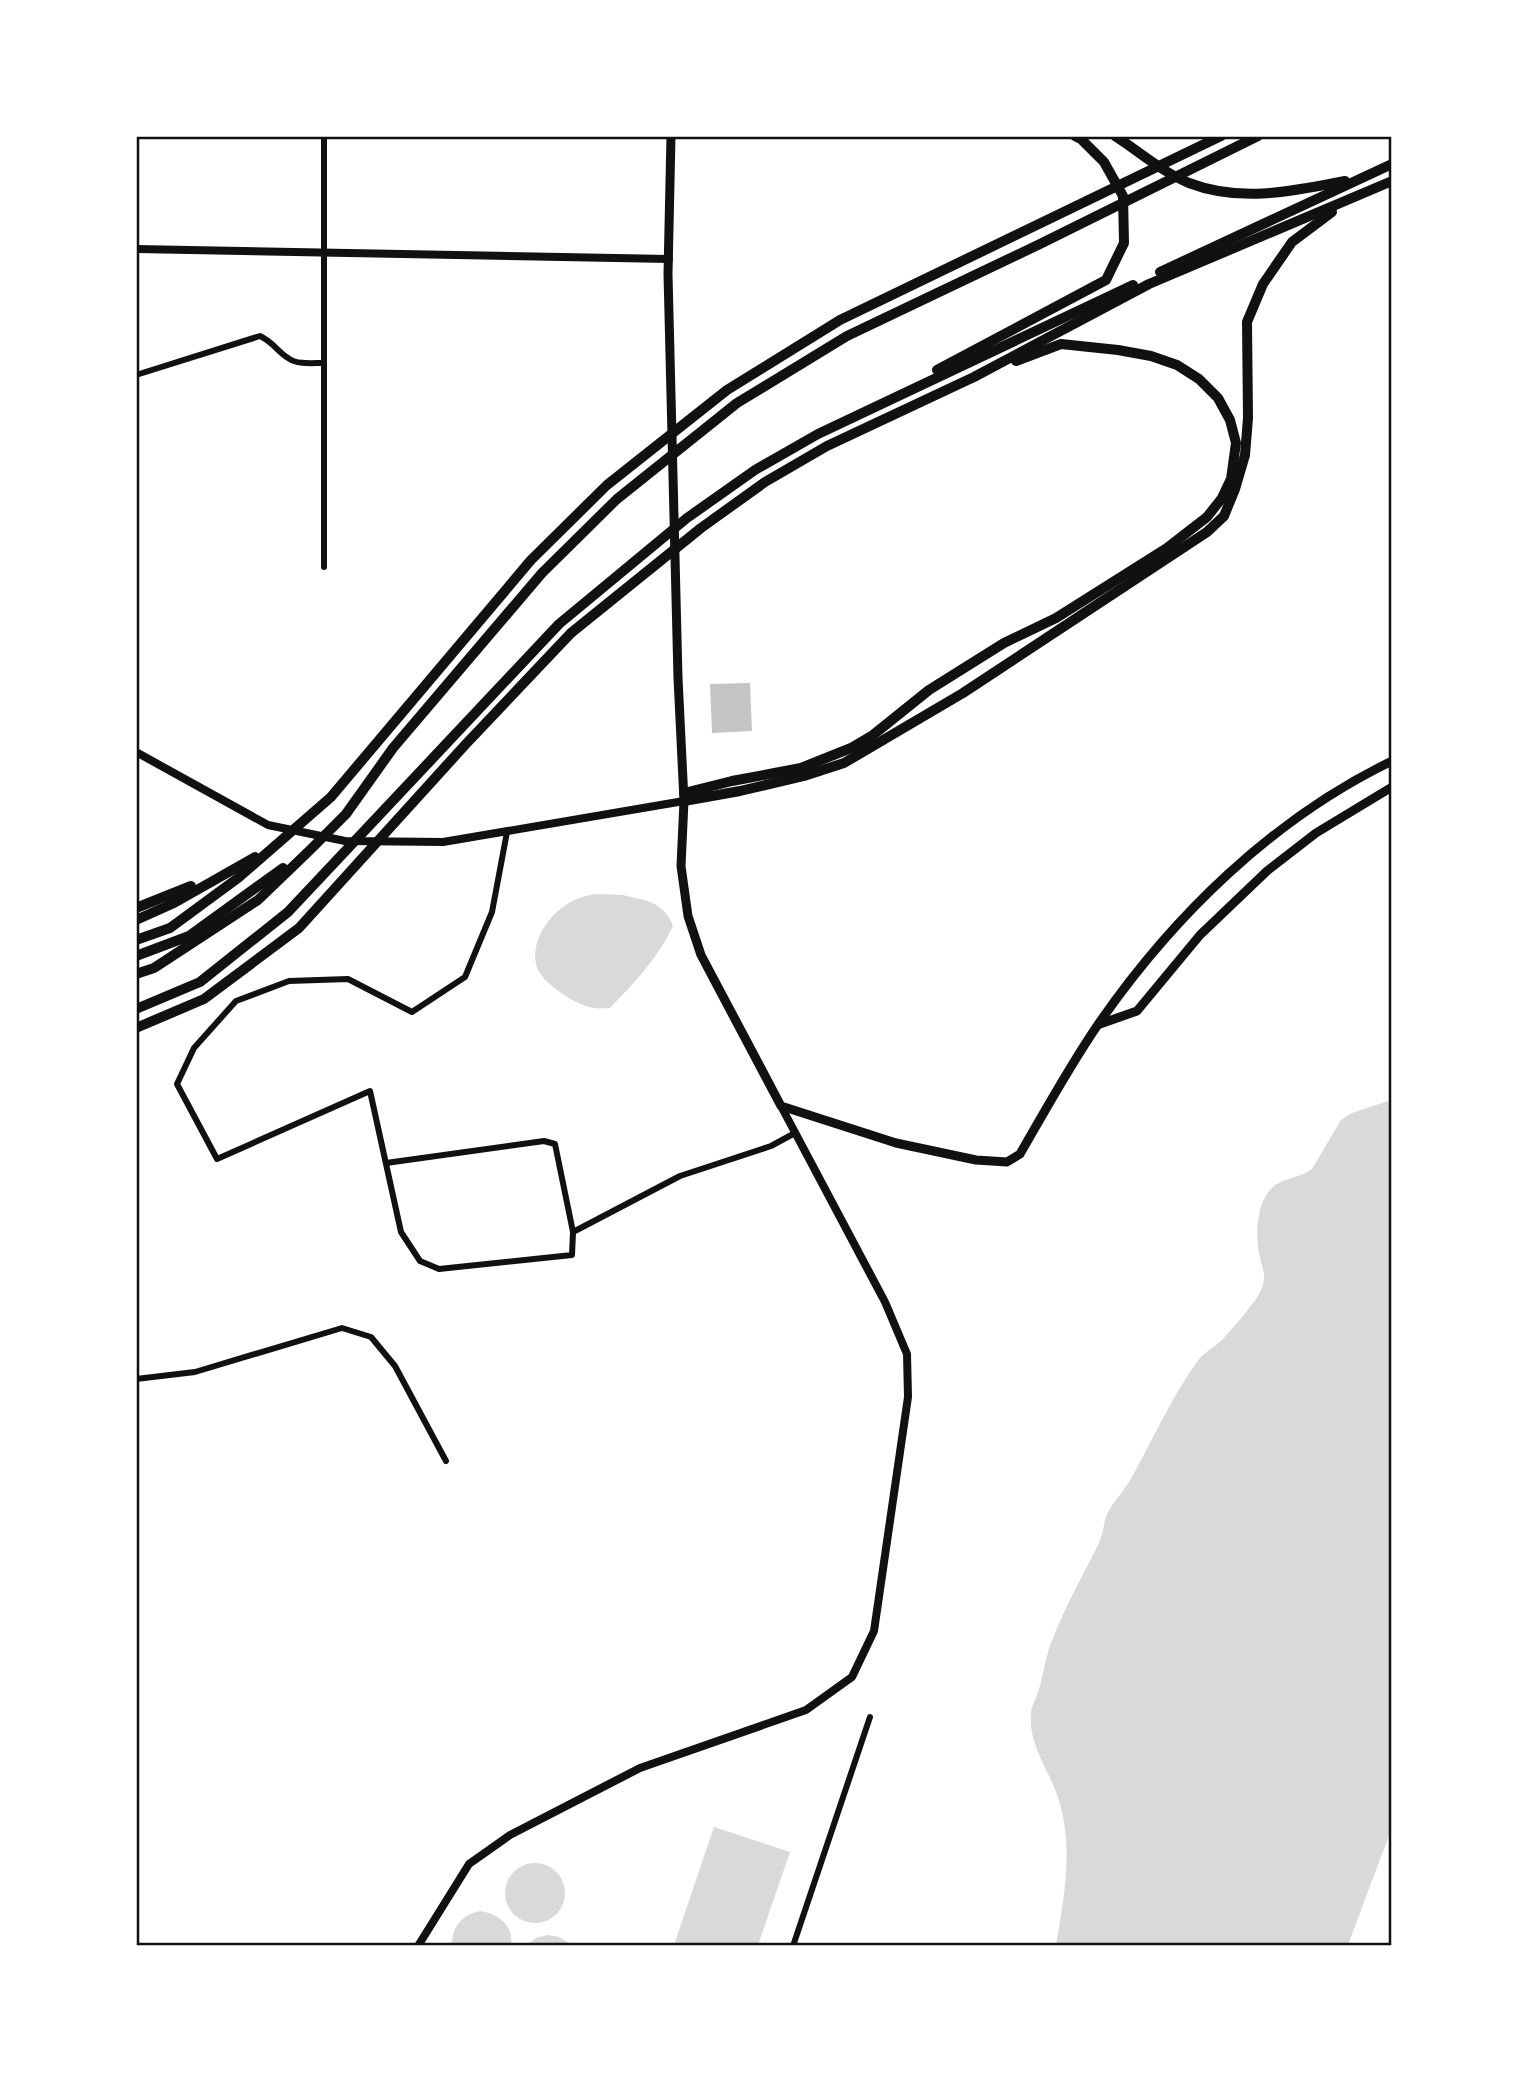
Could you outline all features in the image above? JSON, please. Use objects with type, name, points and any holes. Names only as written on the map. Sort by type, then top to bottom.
[{"type":"highway","points":[[136,1009],[200,982],[288,912],[559,624],[687,518],[755,470],[968,358],[1106,280],[1124,243],[1123,196],[1104,162],[1075,136]]},
{"type":"highway","points":[[1115,136],[1154,165],[1189,183],[1227,193],[1272,194],[1362,177]]},
{"type":"highway","points":[[136,940],[170,928],[238,878],[331,797],[531,560],[607,485],[727,390],[840,320],[1221,136]]},
{"type":"highway","points":[[136,974],[154,968],[258,900],[346,814],[393,748],[542,573],[617,499],[737,403],[847,336],[1258,136]]},
{"type":"highway","points":[[968,358],[1391,164]]},
{"type":"highway","points":[[136,1028],[204,999],[299,928],[465,745],[571,634],[701,528],[765,482],[827,446],[974,377],[1149,284],[1391,181]]},
{"type":"highway","points":[[684,797],[740,791],[804,776],[844,763],[963,694],[1207,532],[1224,516],[1245,455],[1248,418],[1247,322],[1263,284],[1292,243],[1342,203]]},
{"type":"highway","points":[[684,797],[733,781],[801,768],[851,748],[873,735],[929,690],[1004,643],[1077,605],[1191,531],[1222,498],[1231,479],[1236,443],[1230,420],[1218,398],[1199,379],[1177,366],[1151,356],[1061,344],[974,377]]},
{"type":"highway","points":[[136,908],[174,894],[275,845]]},
{"type":"highway","points":[[136,920],[174,903],[275,845]]},
{"type":"highway","points":[[136,956],[189,936],[310,850]]},
{"type":"main road","points":[[671,136],[669,259],[678,678],[684,797],[681,866],[688,916],[701,955],[781,1105],[896,1143],[976,1160],[1007,1162],[1020,1154],[1098,1025],[1162,943],[1228,874],[1303,814],[1357,779],[1391,761]]},
{"type":"main road","points":[[1098,1025],[1137,1011],[1200,935],[1259,877],[1316,833],[1391,787]]},
{"type":"street","points":[[324,136],[324,567]]},
{"type":"street","points":[[136,249],[669,259]]},
{"type":"street","points":[[136,375],[260,336],[271,341],[287,358],[295,362],[323,363]]},
{"type":"street","points":[[136,752],[268,825],[345,841],[443,842],[651,808],[684,797]]},
{"type":"street","points":[[386,1163],[544,1141],[555,1144],[573,1233],[572,1255],[439,1269],[419,1261],[401,1232],[370,1091],[217,1160],[177,1084],[194,1048],[236,1001],[289,981],[348,979],[412,1012],[465,977],[492,912],[507,832]]},
{"type":"street","points":[[418,1945],[469,1864],[510,1835],[640,1768],[806,1710],[852,1677],[874,1631],[908,1397],[907,1354],[885,1302],[781,1105]]},
{"type":"street","points":[[573,1233],[680,1176],[771,1146],[795,1133]]},
{"type":"street","points":[[136,1379],[195,1371],[342,1328],[371,1337],[395,1366],[446,1461]]},
{"type":"street","points":[[793,1945],[870,1717]]},
{"type":"shaded area","points":[[595,895],[623,895],[653,903],[664,911],[673,926],[637,980],[610,1008],[587,1006],[569,998],[544,978],[536,964],[537,942],[548,921],[576,899]]},
{"type":"shaded area","points":[[1391,1100],[1391,1830],[1348,1945],[1056,1945],[1067,1857],[1064,1821],[1031,1726],[1032,1708],[1053,1638],[1099,1543],[1108,1512],[1129,1482],[1178,1391],[1199,1359],[1231,1330],[1262,1289],[1264,1276],[1257,1231],[1260,1209],[1266,1195],[1279,1183],[1312,1169],[1341,1120],[1352,1113]]},
{"type":"shaded area","points":[[714,1827],[790,1852],[758,1945],[674,1945]]},
{"type":"shaded area","points":[[535,1863],[552,1868],[560,1876],[565,1893],[560,1910],[552,1918],[535,1923],[518,1918],[510,1910],[505,1893],[510,1876],[518,1868]]},
{"type":"shaded area","points":[[480,1911],[499,1918],[507,1926],[511,1945],[452,1945],[459,1923]]},
{"type":"shaded area","points":[[548,1935],[559,1937],[572,1945],[527,1945],[536,1938]]},
{"type":"building","points":[[750,683],[752,731],[712,733],[710,684]]}]
